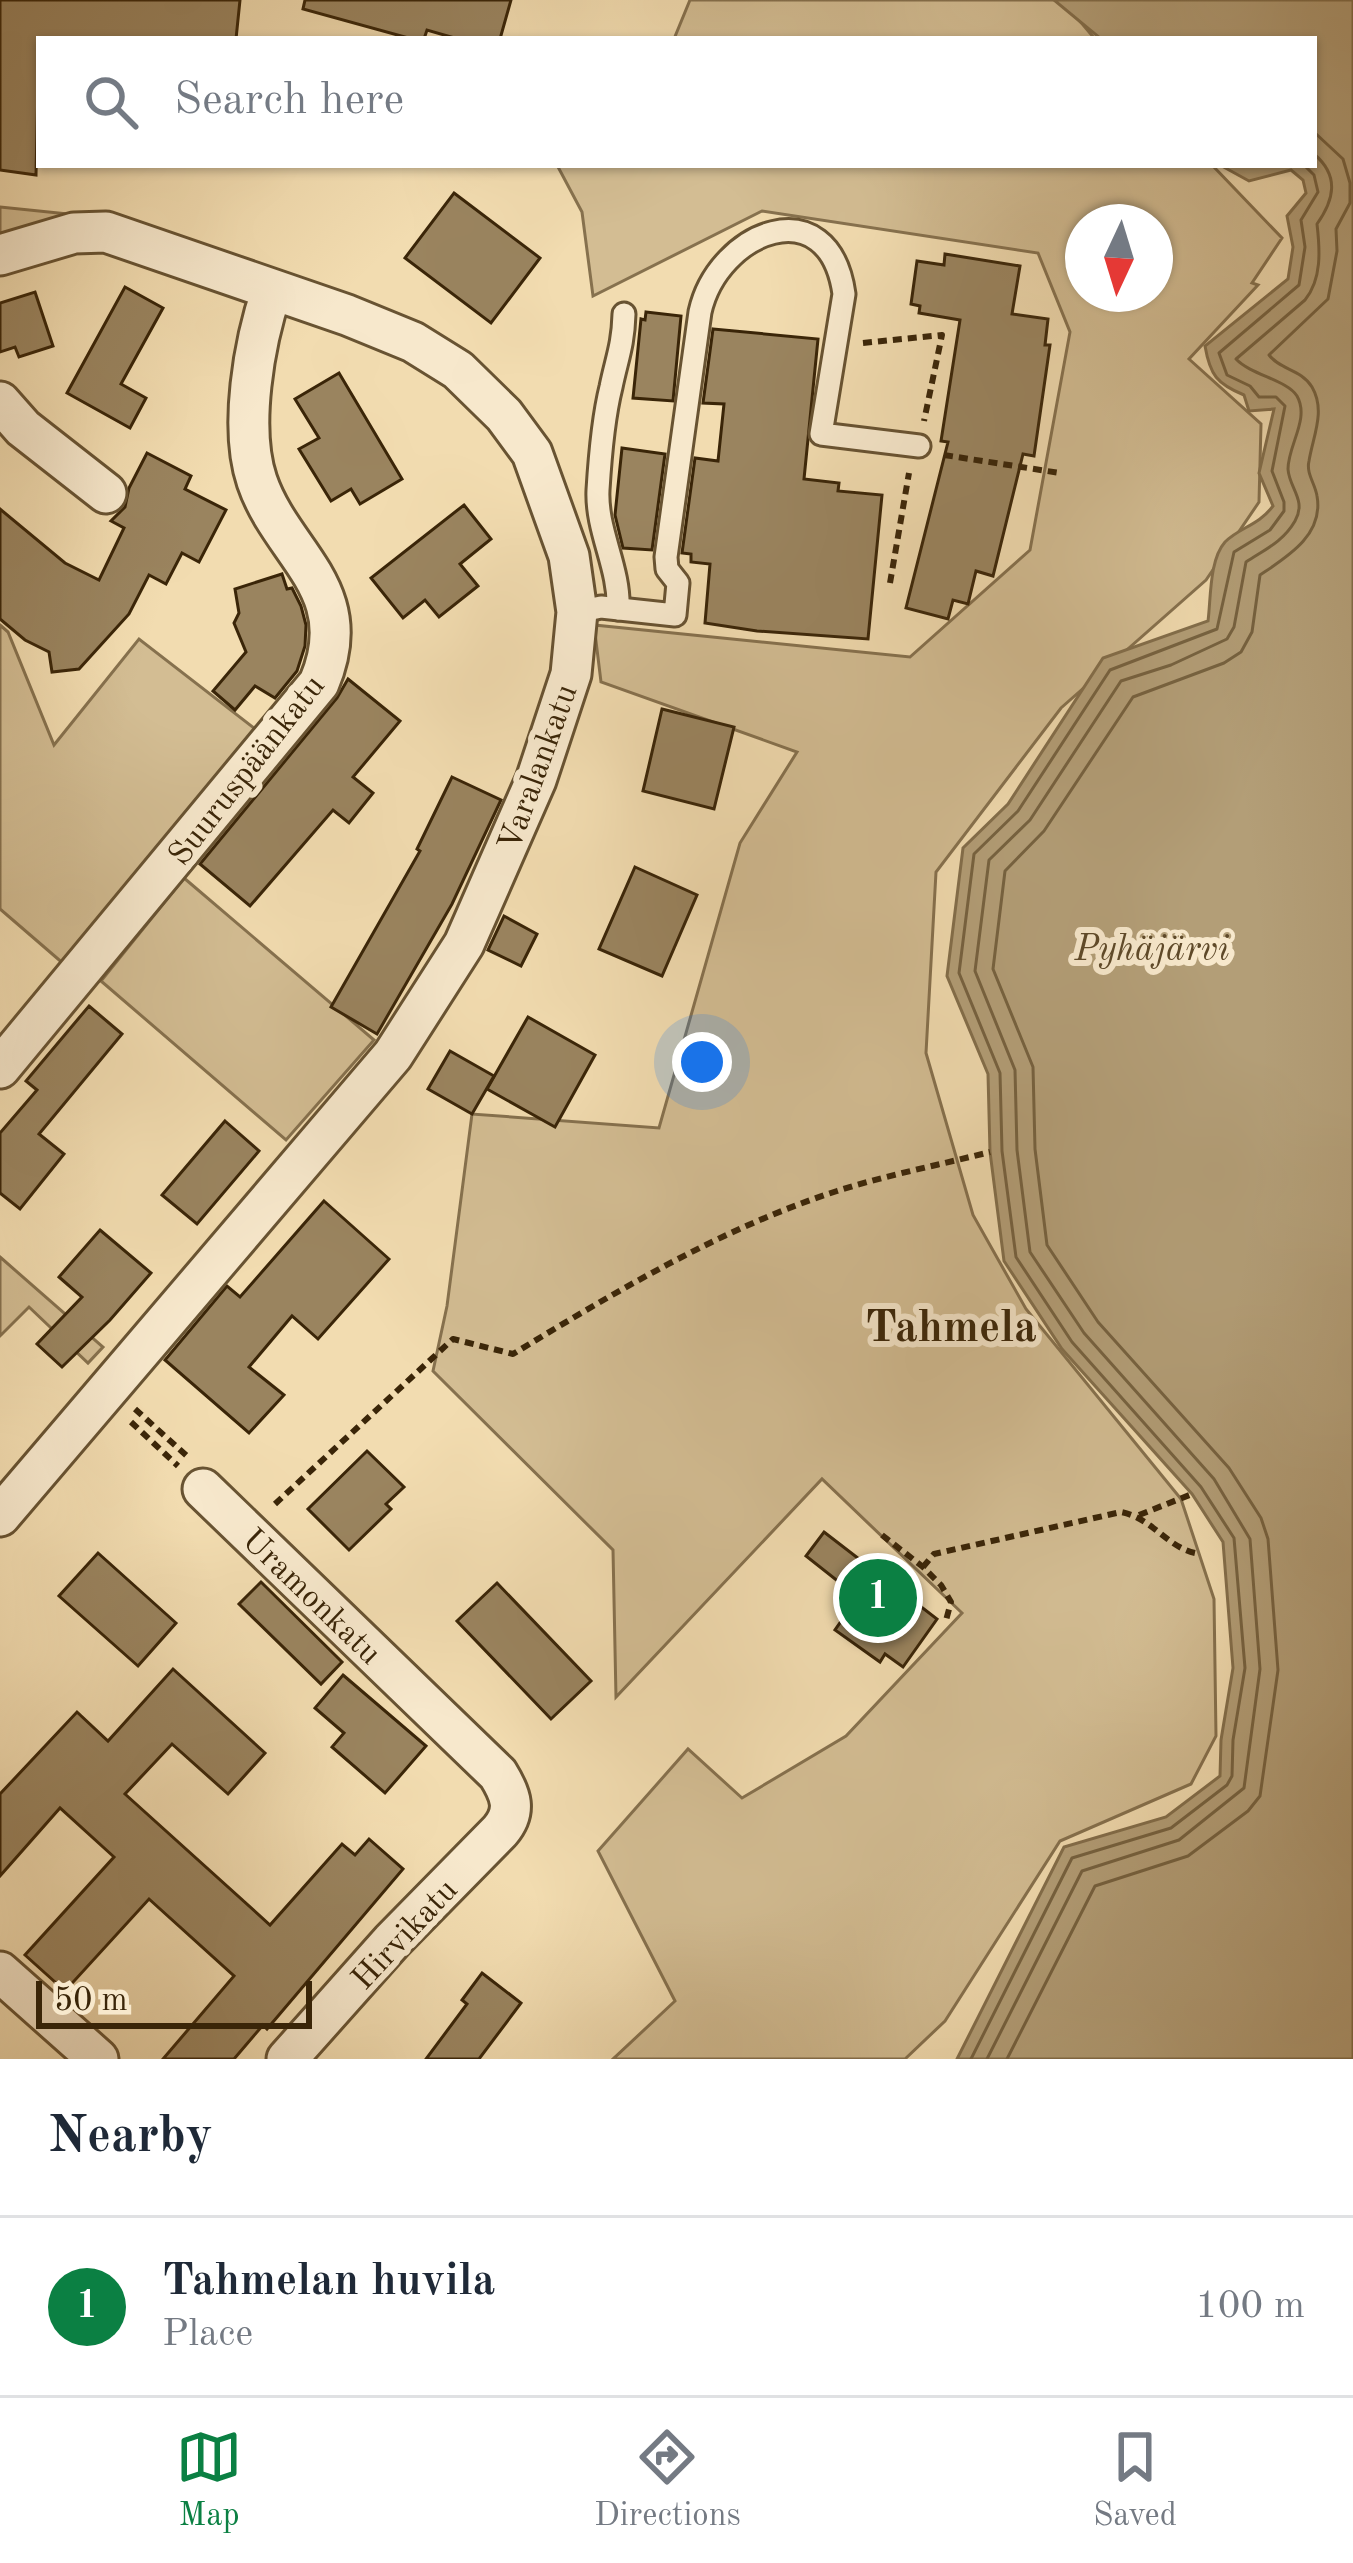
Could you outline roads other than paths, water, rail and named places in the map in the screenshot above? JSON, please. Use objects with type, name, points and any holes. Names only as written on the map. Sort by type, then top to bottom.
[{"type":"street","name":"Varalankatu","points":[[0,255],[74,233],[106,232],[413,342],[458,370],[504,415],[532,453],[569,556],[577,612],[571,674],[556,728],[464,944],[393,1055],[0,1516]]},
{"type":"street","name":"Suuruspäänkatu","points":[[0,1068],[319,683],[328,662],[326,604],[314,572],[262,495],[254,475],[252,365],[272,290]]},
{"type":"street","points":[[0,402],[23,428],[106,493]]},
{"type":"street","name":"Uramonkatu","points":[[203,1480],[247,1533],[498,1774],[512,1804]]},
{"type":"street","name":"Hirvikatu","points":[[287,2059],[392,1941],[500,1831],[510,1818],[512,1804]]},
{"type":"street","points":[[0,1972],[98,2059]]},
{"type":"lane","points":[[577,612],[601,607],[675,615],[678,583],[667,569],[666,557],[705,288],[744,243],[765,233],[802,232],[831,254],[841,272],[844,294],[821,434],[928,450]]},
{"type":"lane","points":[[618,609],[619,585],[603,538],[598,493],[611,386],[622,355],[624,314]]},
{"type":"water","name":"Pyhäjärvi","points":[[1054,0],[1353,0],[1353,2059],[957,2059],[1064,1847],[1166,1817],[1220,1776],[1233,1668],[1223,1542],[1192,1494],[1062,1349],[1004,1261],[990,1152],[988,1074],[947,976],[963,848],[1008,804],[1103,658],[1208,621],[1213,569],[1220,550],[1273,506],[1259,473],[1274,409],[1249,411],[1244,395],[1216,377],[1205,346],[1288,279],[1293,247],[1287,216],[1306,193],[1303,180],[1291,170],[1249,181],[1225,168],[1317,168],[1317,36],[1097,36]]},
{"type":"place","name":"Tahmelan huvila","points":[[878,1598]]},
{"type":"district","name":"Tahmela","points":[[951,1325]]}]
